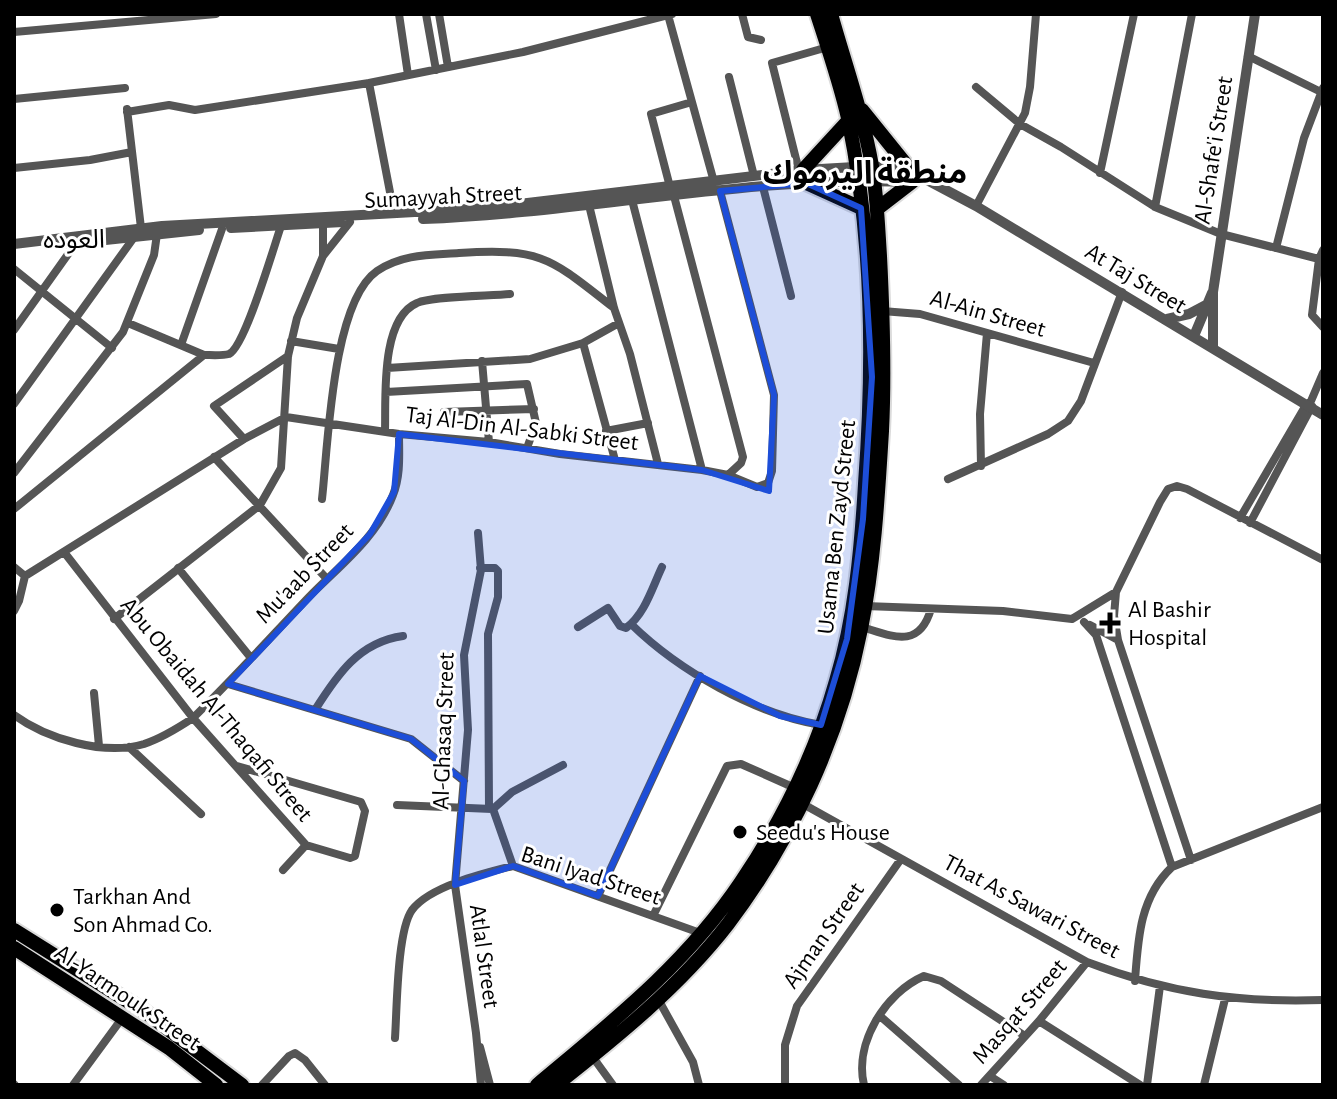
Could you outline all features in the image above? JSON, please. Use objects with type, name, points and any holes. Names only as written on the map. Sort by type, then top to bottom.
[{"type":"highway","name":"Usama Ben Zayd Street","points":[[556,1085],[658,999],[726,926],[777,851],[803,804],[837,718],[862,627],[880,465],[884,384],[877,311],[848,121],[817,14]]},
{"type":"highway","name":"Usama Ben Zayd Street","points":[[537,1085],[635,1003],[703,934],[755,861],[795,788],[821,725],[847,639],[855,593],[870,416],[877,311],[877,209],[859,106],[831,14]]},
{"type":"highway","points":[[859,106],[917,178],[877,209]]},
{"type":"highway","points":[[848,121],[803,175],[861,208]]},
{"type":"highway","name":"Al-Yarmouk Street","points":[[14,930],[168,1027],[242,1085]]},
{"type":"highway","name":"Al-Yarmouk Street","points":[[14,948],[123,1017],[216,1085]]},
{"type":"highway","points":[[103,1005],[112,991]]},
{"type":"street","points":[[14,32],[216,14]]},
{"type":"street","points":[[399,14],[408,75]]},
{"type":"street","points":[[426,14],[436,70]]},
{"type":"street","points":[[439,14],[448,67]]},
{"type":"street","points":[[742,14],[748,37],[761,40]]},
{"type":"street","points":[[976,206],[1020,124],[1030,87],[1036,14]]},
{"type":"street","points":[[1100,173],[1134,14]]},
{"type":"street","points":[[1155,207],[1192,14]]},
{"type":"street","name":"Al-Shafe'i Street","points":[[1213,347],[1213,292],[1255,14]]},
{"type":"street","points":[[14,404],[138,232],[127,110],[169,105],[195,110],[369,83],[535,49],[670,15],[717,186]]},
{"type":"street","points":[[803,175],[772,63],[828,47]]},
{"type":"street","points":[[1248,56],[1322,91],[1304,138],[1276,248]]},
{"type":"street","points":[[729,77],[754,176]]},
{"type":"street","points":[[369,83],[394,213]]},
{"type":"street","points":[[976,87],[1020,124],[1155,207],[1221,234],[1322,256],[1312,315],[1323,327]]},
{"type":"street","points":[[14,99],[125,88]]},
{"type":"street","points":[[692,102],[651,114],[743,457],[728,475]]},
{"type":"street","points":[[14,168],[132,152]]},
{"type":"street","name":"Sumayyah Street","points":[[717,186],[754,176],[873,173],[917,178]]},
{"type":"street","name":"Sumayyah Street","points":[[14,244],[138,232],[486,208],[717,186],[763,187],[803,175]]},
{"type":"street","name":"At Taj Street","points":[[917,178],[976,206],[1323,415]]},
{"type":"street","name":"Taj Al-Din Al-Sabki Street","points":[[286,417],[399,434],[489,442],[702,470],[728,475],[757,487],[763,486],[771,479],[774,398],[717,186]]},
{"type":"street","points":[[763,187],[791,296]]},
{"type":"street","name":"Sumayyah Street","points":[[14,250],[138,232],[157,234],[469,217],[632,200],[672,191]]},
{"type":"street","points":[[632,200],[702,470]]},
{"type":"street","points":[[589,205],[658,464]]},
{"type":"street","points":[[114,619],[260,505],[281,468],[288,356],[304,298],[323,256],[350,222]]},
{"type":"street","points":[[323,224],[323,256]]},
{"type":"street","points":[[128,323],[204,355],[230,353],[241,340],[281,226]]},
{"type":"street","points":[[181,345],[222,229]]},
{"type":"street","points":[[14,473],[128,323],[154,255],[157,234]]},
{"type":"street","points":[[14,330],[76,243]]},
{"type":"street","points":[[322,499],[339,349],[350,313],[365,282],[388,264],[414,256],[489,251],[531,254],[566,270],[614,308]]},
{"type":"street","points":[[14,269],[112,348]]},
{"type":"street","points":[[948,479],[1048,434],[1068,421],[1081,401],[1122,292]]},
{"type":"street","name":"Al-Shafe'i Street","points":[[1194,336],[1213,292]]},
{"type":"street","points":[[385,431],[387,368],[399,320],[417,303],[510,294]]},
{"type":"street","points":[[1167,319],[1189,314],[1206,305]]},
{"type":"street","name":"Al-Ain Street","points":[[877,311],[920,314],[1094,363]]},
{"type":"street","points":[[387,368],[530,359],[583,343],[619,323]]},
{"type":"street","points":[[981,466],[980,414],[987,333]]},
{"type":"street","points":[[291,341],[339,349]]},
{"type":"street","points":[[583,343],[615,460]]},
{"type":"street","points":[[14,509],[204,355]]},
{"type":"street","points":[[244,439],[214,406],[288,356]]},
{"type":"street","points":[[482,361],[489,442]]},
{"type":"street","points":[[1250,523],[1323,373]]},
{"type":"street","points":[[386,392],[527,384],[536,429],[527,448]]},
{"type":"street","points":[[444,412],[534,409]]},
{"type":"street","points":[[14,611],[25,576],[214,457],[286,417]]},
{"type":"street","points":[[606,431],[648,423]]},
{"type":"street","name":"Mu'aab Street","points":[[129,747],[162,737],[193,718],[358,551],[389,504],[399,470],[399,434]]},
{"type":"street","points":[[1240,518],[1292,438]]},
{"type":"street","points":[[214,457],[327,579]]},
{"type":"street","points":[[1191,860],[1118,640],[1114,616],[1116,592],[1168,489],[1177,486],[1323,560]]},
{"type":"street","name":"Al-Ghasaq Street","points":[[455,885],[468,730],[464,655],[480,568],[478,533]]},
{"type":"street","name":"Abu Obaidah Al-Thaqafi Street","points":[[64,552],[193,718],[306,845],[350,858],[357,851],[365,811],[361,802],[237,766]]},
{"type":"street","points":[[14,567],[25,576]]},
{"type":"street","points":[[578,627],[608,608],[620,626],[626,628],[643,608],[662,567]]},
{"type":"street","points":[[178,568],[251,658]]},
{"type":"street","points":[[480,568],[495,568],[498,575],[498,597],[488,634],[491,809],[513,866]]},
{"type":"street","points":[[1072,619],[1116,592]]},
{"type":"street","points":[[865,606],[1003,611],[1072,619],[1118,640]]},
{"type":"street","points":[[862,627],[902,638],[911,636],[923,627],[931,609]]},
{"type":"street","points":[[1084,622],[1096,635],[1172,867]]},
{"type":"street","points":[[631,624],[669,656],[700,676],[780,716],[821,725]]},
{"type":"street","points":[[315,710],[331,685],[360,652],[383,640],[403,636]]},
{"type":"street","points":[[598,896],[700,676]]},
{"type":"street","points":[[228,684],[411,739],[464,781]]},
{"type":"street","points":[[94,693],[99,746]]},
{"type":"street","points":[[14,715],[64,739],[99,746],[129,747],[201,814]]},
{"type":"street","points":[[653,916],[727,766],[741,764],[795,788]]},
{"type":"street","points":[[397,805],[491,809],[512,792],[563,765]]},
{"type":"street","name":"That As Sawari Street","points":[[803,804],[1087,962],[1135,981],[1225,999],[1323,1000]]},
{"type":"street","points":[[1135,981],[1143,912],[1157,883],[1172,867],[1323,807]]},
{"type":"street","points":[[283,870],[306,845]]},
{"type":"street","name":"Ajman Street","points":[[785,1085],[785,1045],[797,1006],[901,859]]},
{"type":"street","name":"Bani Iyad Street","points":[[395,1038],[401,952],[408,919],[412,910],[427,897],[455,885],[513,866],[703,934]]},
{"type":"street","name":"Atlal Street","points":[[455,885],[481,1085]]},
{"type":"street","name":"Masqat Street","points":[[981,1085],[1087,962]]},
{"type":"street","points":[[864,1085],[860,1068],[866,1041],[880,1016],[904,988],[924,976],[930,976],[1025,1036]]},
{"type":"street","points":[[1147,1085],[1160,986]]},
{"type":"street","points":[[658,999],[693,1062],[699,1085]]},
{"type":"street","points":[[1204,1085],[1225,999]]},
{"type":"street","points":[[880,1016],[959,1085]]},
{"type":"street","points":[[73,1085],[123,1017]]},
{"type":"street","points":[[1039,1021],[1140,1085]]},
{"type":"street","name":"Atlal Street","points":[[476,1033],[490,1085]]},
{"type":"street","points":[[262,1085],[289,1056],[297,1053],[325,1085]]},
{"type":"street","points":[[592,1056],[613,1085]]},
{"type":"street","points":[[990,1076],[1004,1085]]},
{"type":"highlighted area","points":[[806,183],[861,208],[872,377],[863,519],[847,639],[821,725],[780,716],[700,676],[598,896],[513,866],[455,885],[464,781],[411,739],[228,684],[370,534],[394,492],[399,434],[702,470],[769,491],[774,395],[720,191]]},
{"type":"place","name":"Al Bashir Hospital","points":[[1110,623]]},
{"type":"place","name":"Seedu's House","points":[[740,832]]},
{"type":"place","name":"Tarkhan And Son Ahmad Co.","points":[[57,910]]},
{"type":"district","name":"منطقة اليرموك","points":[[865,172]]},
{"type":"district","name":"العوده","points":[[74,239]]}]
